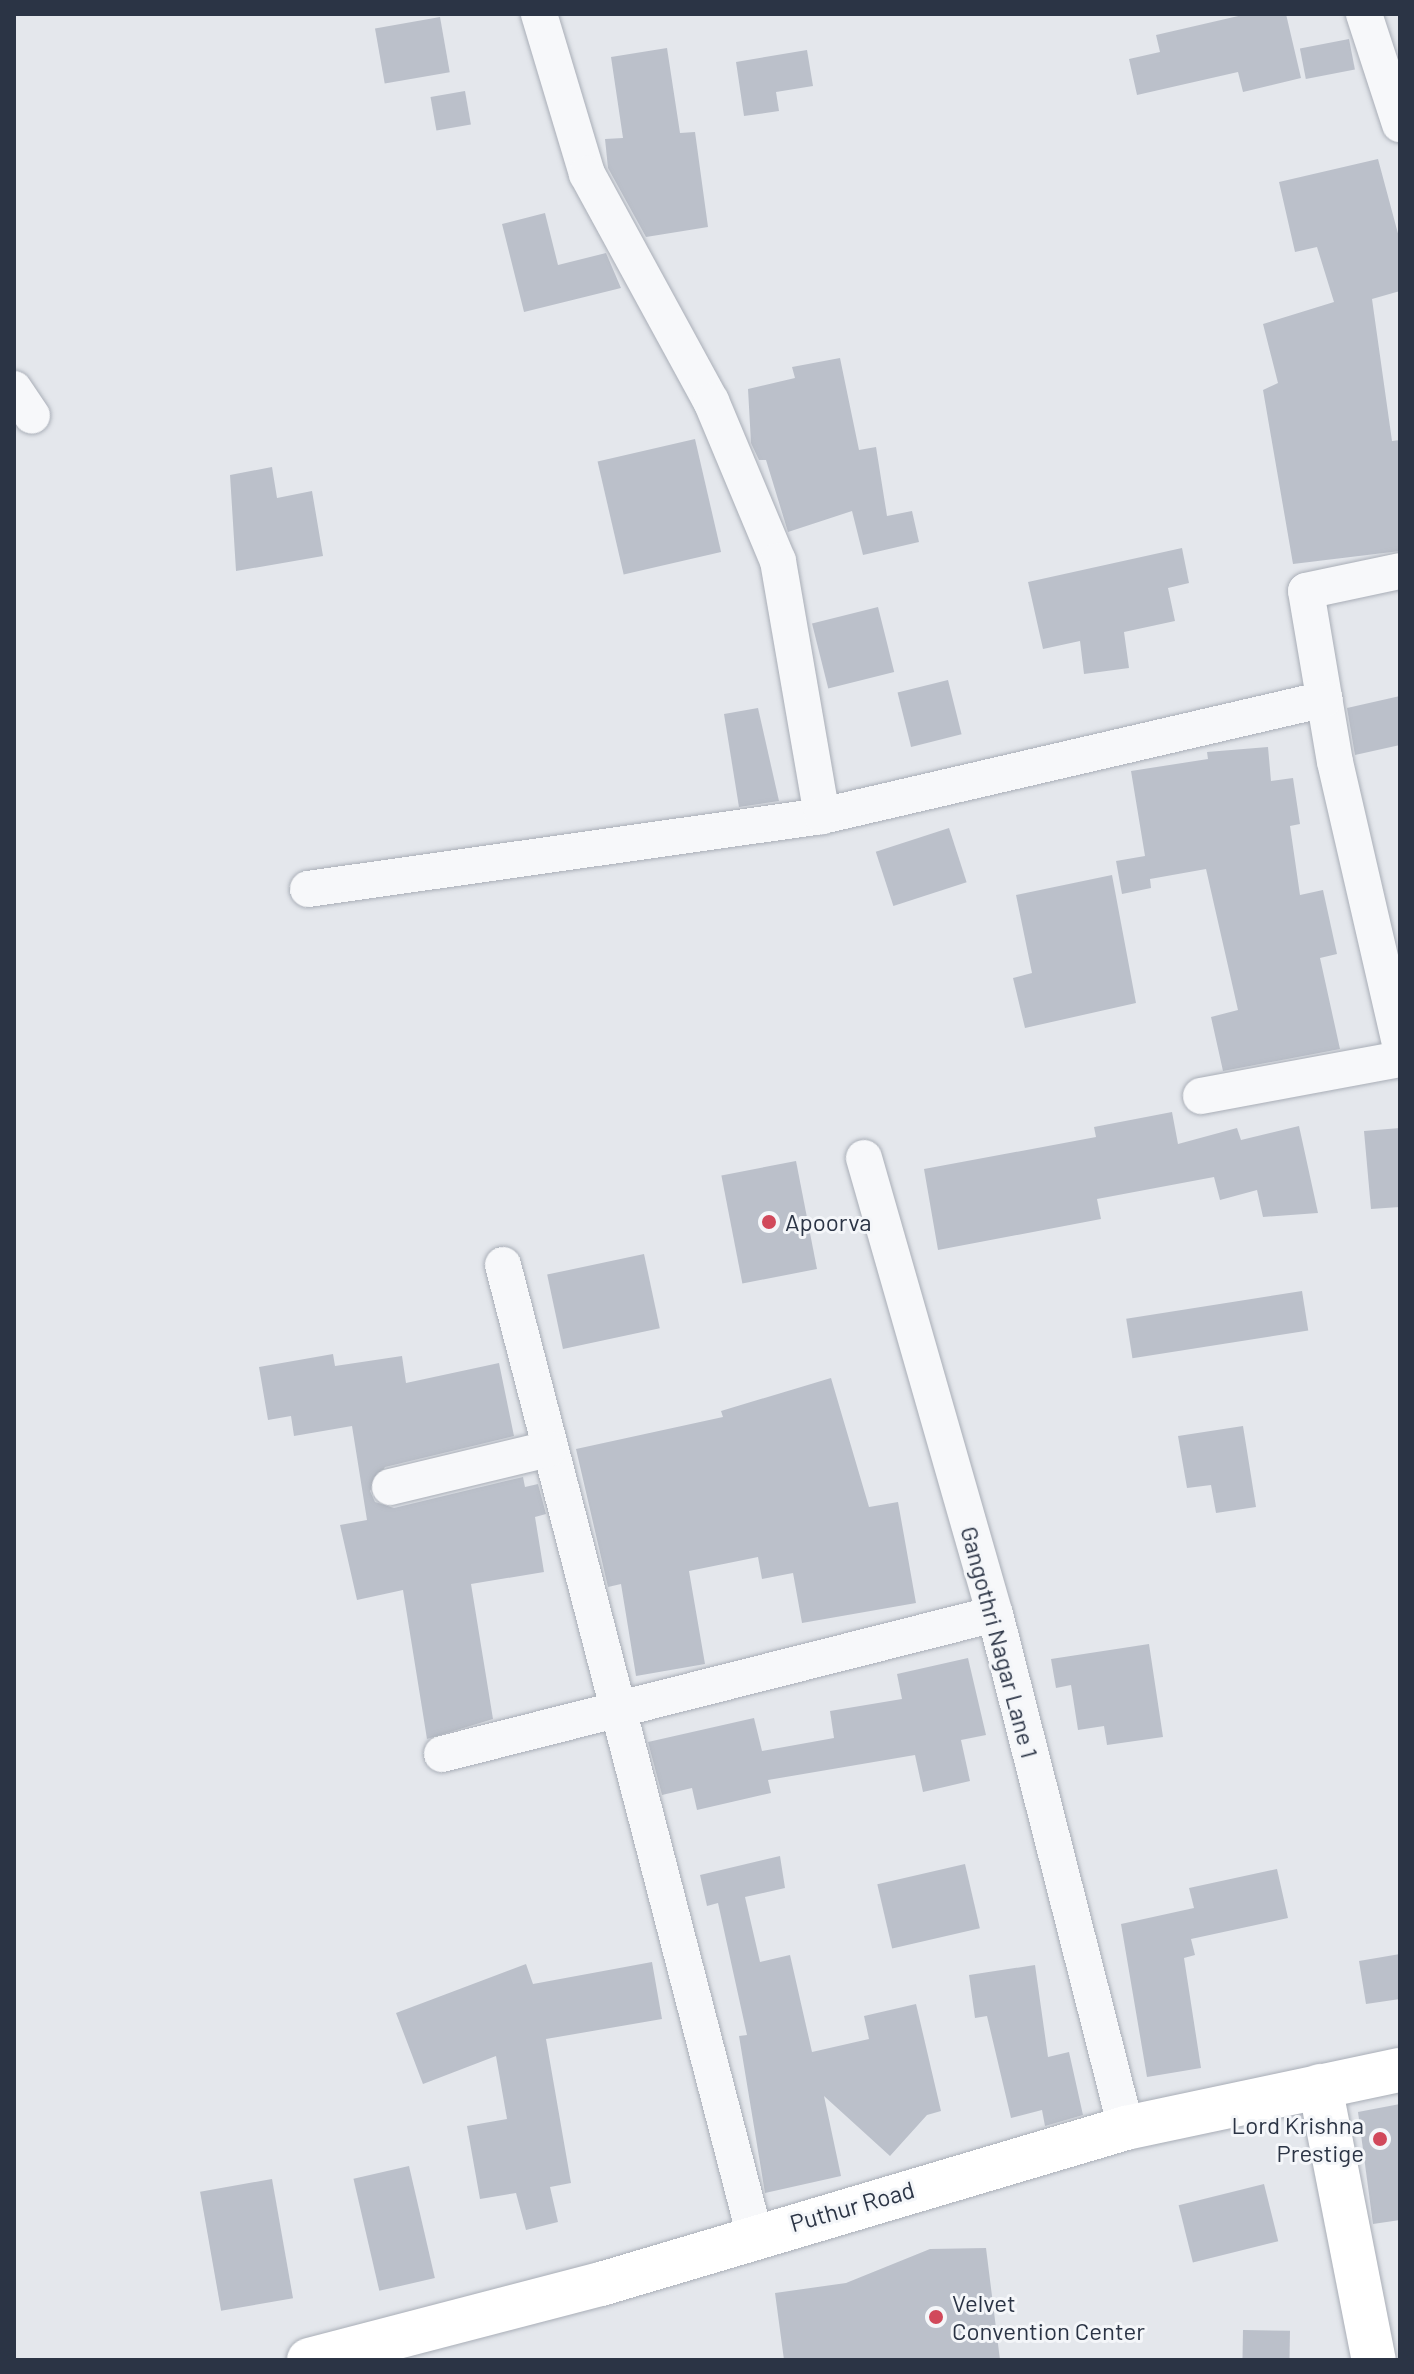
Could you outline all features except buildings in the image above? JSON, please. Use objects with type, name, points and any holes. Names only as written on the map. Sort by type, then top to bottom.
[{"type":"street","points":[[539,14],[587,174],[711,401],[778,561],[822,816]]},
{"type":"street","points":[[1364,14],[1400,124]]},
{"type":"street","points":[[1400,571],[1306,591],[1325,699],[1400,1044]]},
{"type":"street","points":[[308,889],[822,816],[1325,699]]},
{"type":"street","points":[[1201,1096],[1400,1059]]},
{"type":"street","name":"Gangothri Nagar Lane 1","points":[[864,1158],[995,1614],[1126,2128]]},
{"type":"street","points":[[503,1265],[548,1449],[621,1708],[754,2233]]},
{"type":"street","points":[[390,1487],[548,1449]]},
{"type":"street","points":[[442,1754],[995,1614]]},
{"type":"street","name":"Puthur Road","points":[[309,2360],[601,2284],[754,2233],[1126,2128],[1400,2070]]},
{"type":"street","points":[[1320,2086],[1374,2360]]},
{"type":"place","name":"Apoorva","points":[[769,1222]]},
{"type":"place","name":"Lord Krishna Prestige","points":[[1380,2139]]},
{"type":"place","name":"Velvet Convention Center","points":[[936,2317]]}]
